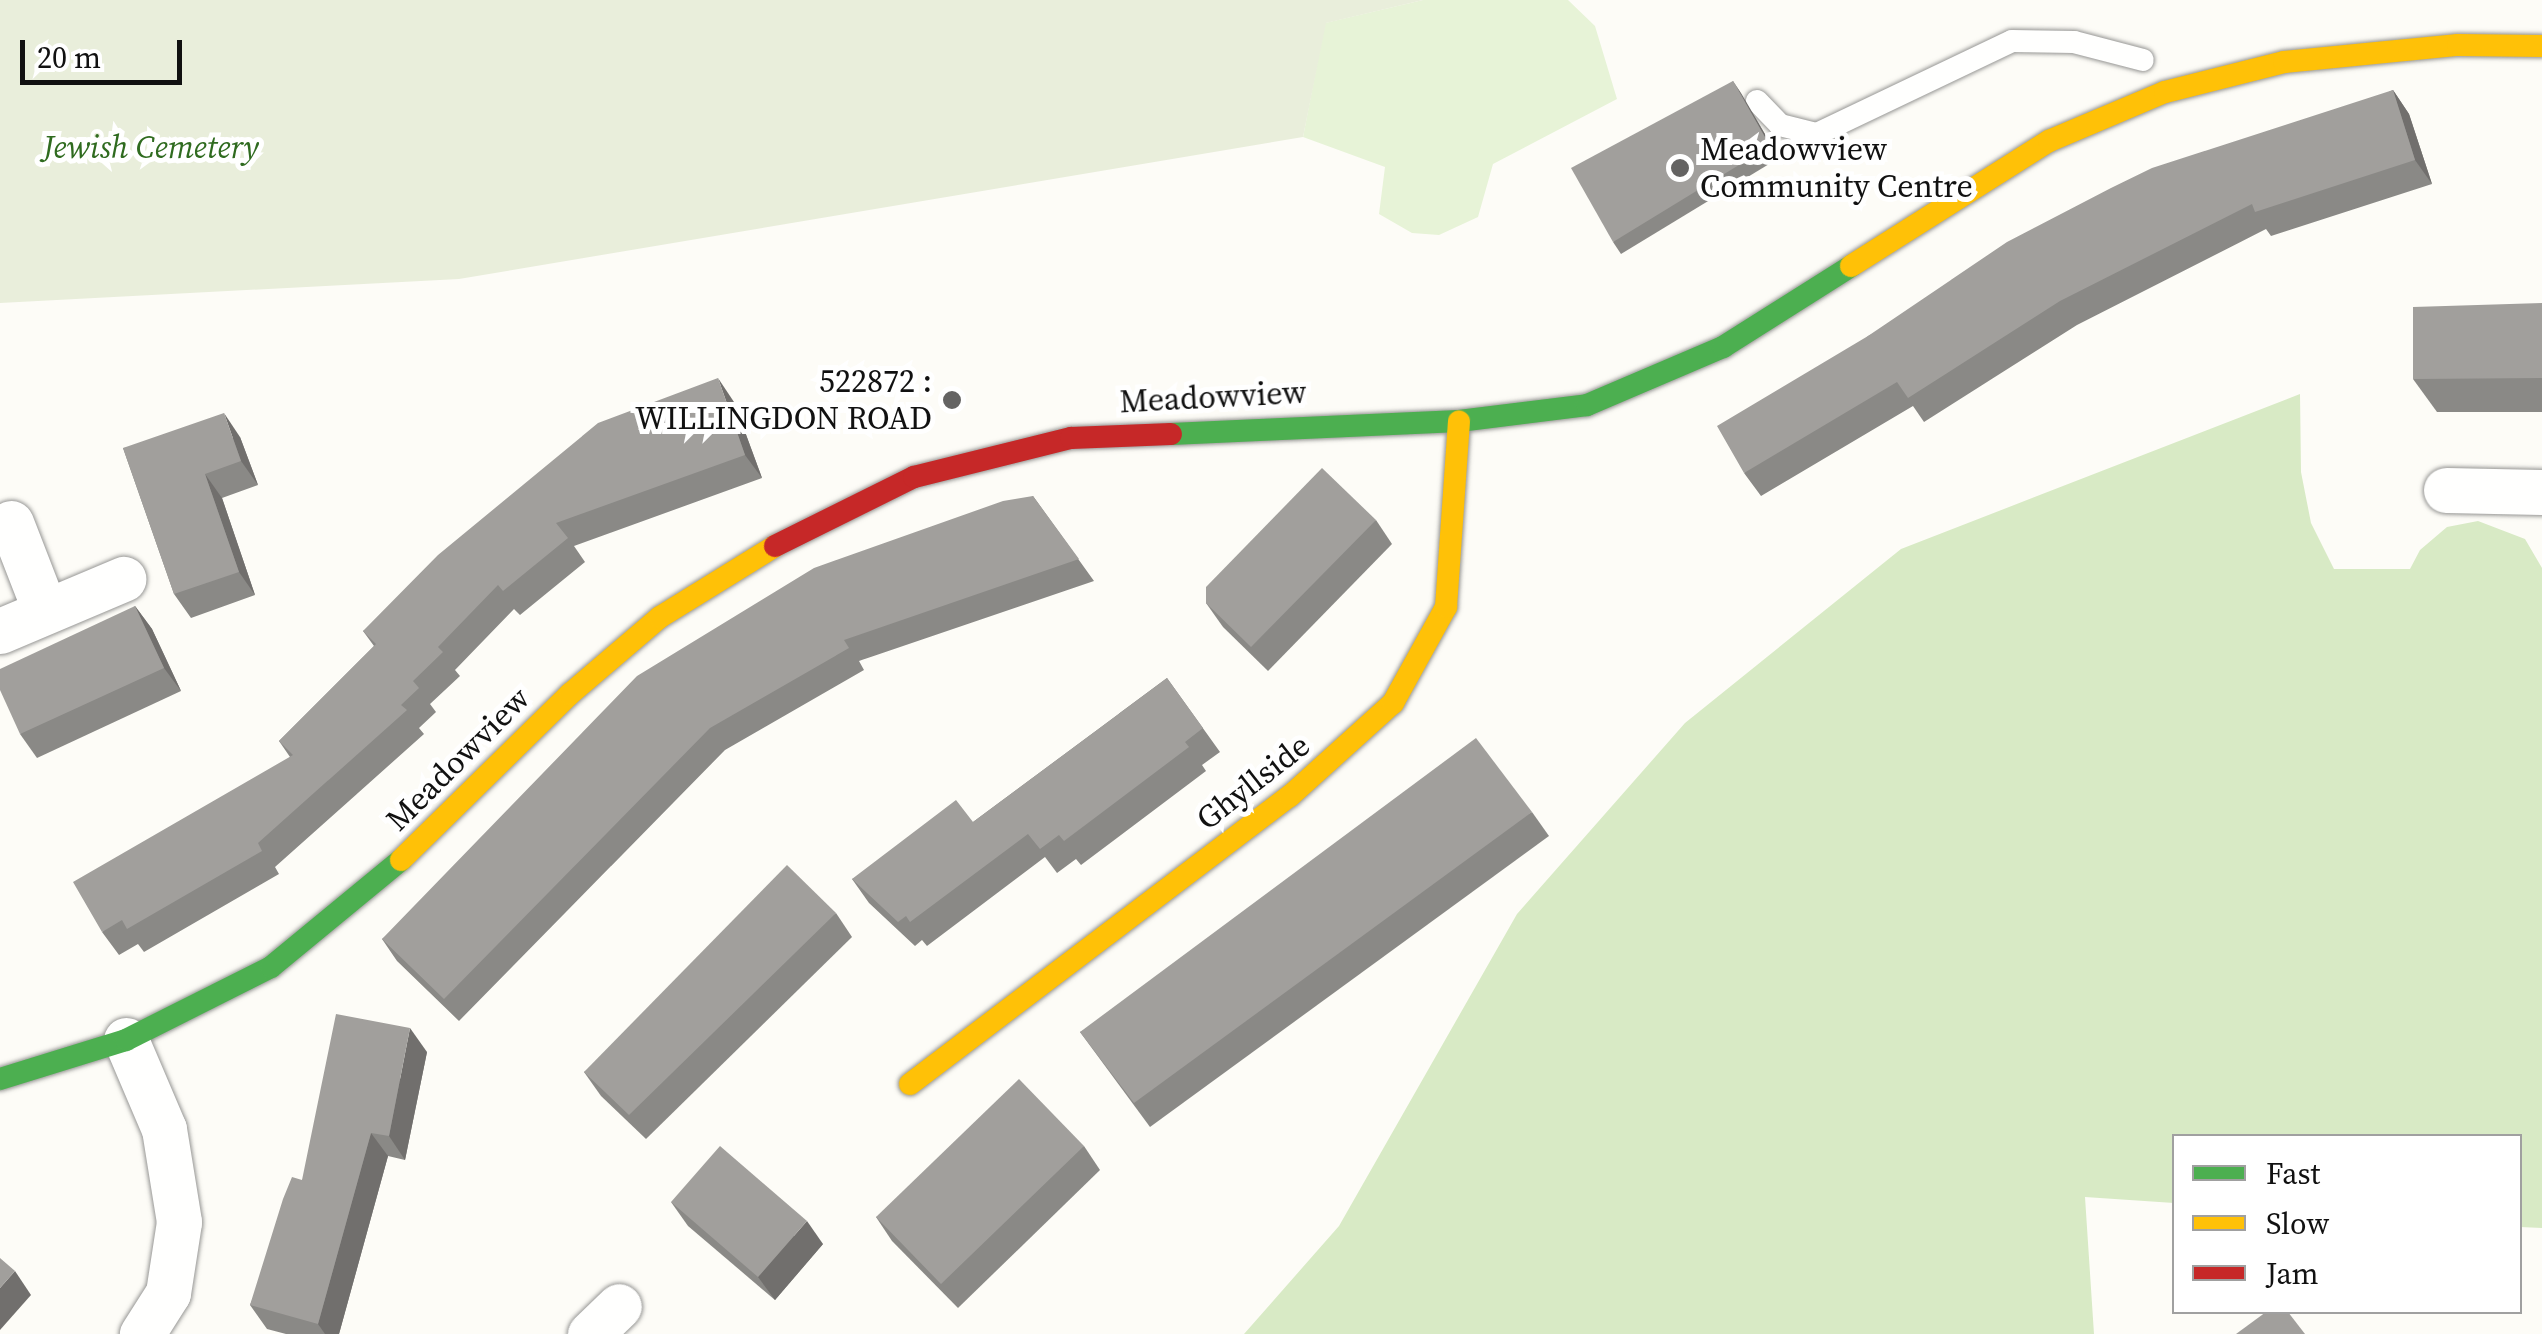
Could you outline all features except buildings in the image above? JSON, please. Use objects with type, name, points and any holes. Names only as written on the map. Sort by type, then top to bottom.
[{"type":"street","name":"Meadowview","points":[[0,1079],[126,1040],[238,988],[336,919],[570,694],[660,617],[763,552],[876,493],[952,465],[1071,438],[1459,420],[1587,405],[1678,369],[1831,284],[2050,141],[2164,92],[2284,62],[2458,45],[2542,46]]},
{"type":"street","name":"Ghyllside","points":[[910,1084],[1290,796],[1394,704],[1446,607],[1458,504],[1459,420]]},
{"type":"street","points":[[2446,490],[2542,492]]},
{"type":"street","points":[[12,523],[44,608]]},
{"type":"street","points":[[0,631],[44,608],[123,580]]},
{"type":"street","points":[[126,1040],[164,1129],[179,1222],[168,1293],[142,1334]]},
{"type":"lane","points":[[1758,101],[1780,125],[1817,134],[2012,41],[2074,42],[2143,60]]},
{"type":"green space","name":"Jewish Cemetery","points":[[0,0],[1423,0],[1326,23],[1303,137],[459,279],[0,303]]},
{"type":"green space","points":[[1423,0],[1568,0],[1595,26],[1617,99],[1493,164],[1478,217],[1439,235],[1412,233],[1379,214],[1385,167],[1303,137],[1325,23]]},
{"type":"green space","points":[[2300,394],[2301,472],[2311,523],[2334,569],[2410,569],[2420,550],[2447,527],[2478,521],[2525,539],[2542,568],[2542,1228],[2522,1227],[2522,1134],[2172,1134],[2172,1203],[2085,1197],[2094,1334],[1244,1334],[1339,1226],[1517,914],[1685,723],[1901,549]]},
{"type":"traffic: fast","points":[[1171,434],[1459,421],[1587,405],[1723,347],[1851,266]]},
{"type":"traffic: fast","points":[[0,1079],[126,1040],[271,967],[401,860]]},
{"type":"traffic: slow","points":[[1851,266],[2049,141],[2165,92],[2284,62],[2458,45],[2542,46]]},
{"type":"traffic: slow","points":[[910,1084],[1290,796],[1393,703],[1446,607],[1459,421]]},
{"type":"traffic: slow","points":[[401,860],[570,694],[660,617],[775,546]]},
{"type":"traffic: jam","points":[[775,546],[914,477],[1071,438],[1171,434]]},
{"type":"place","name":"Meadowview Community Centre","points":[[1680,168]]},
{"type":"place","name":"522872 : WILLINGDON ROAD","points":[[952,400]]}]
